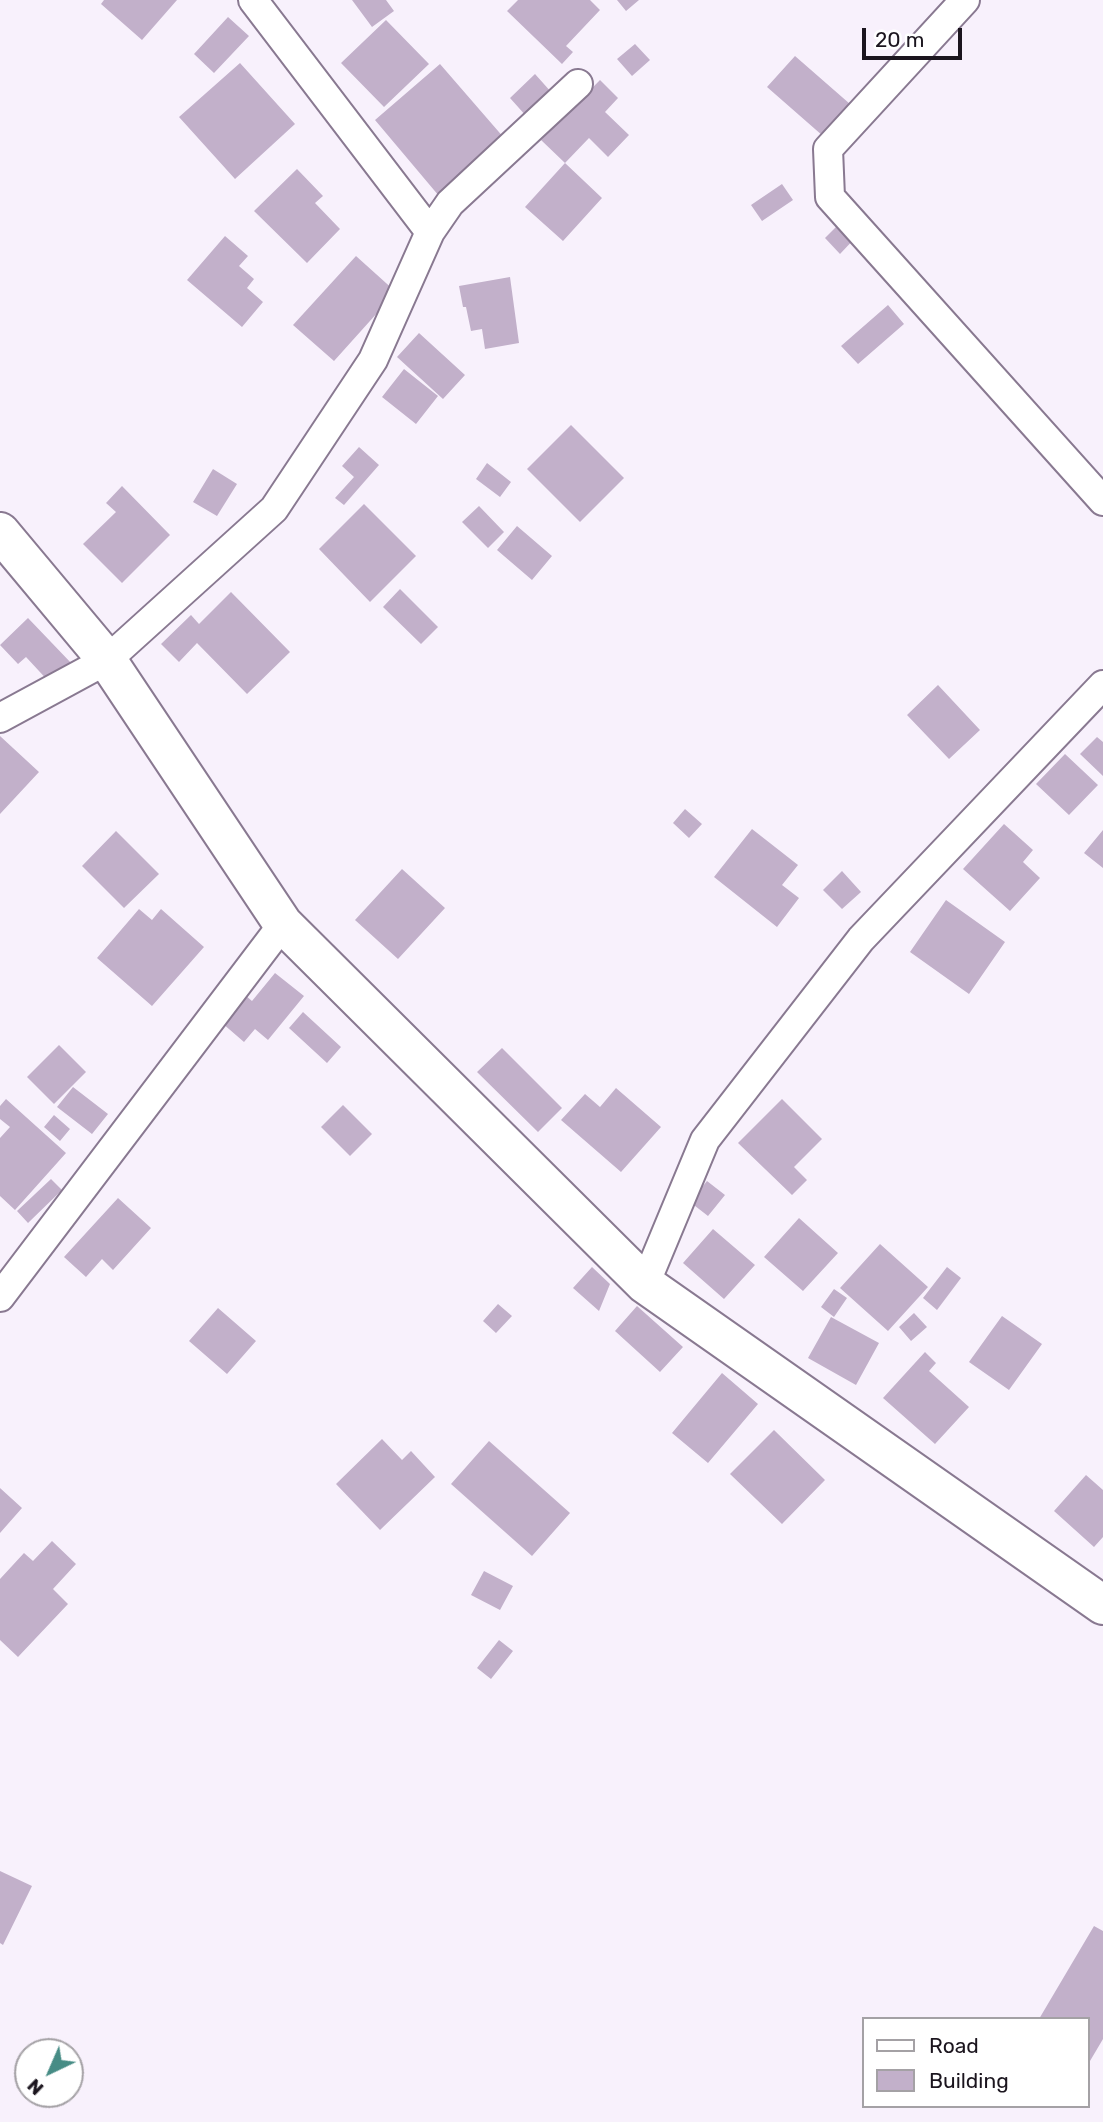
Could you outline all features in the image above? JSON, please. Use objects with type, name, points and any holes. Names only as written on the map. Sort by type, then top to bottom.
[{"type":"street","points":[[253,0],[430,232]]},
{"type":"street","points":[[965,0],[828,149],[830,197],[1103,501]]},
{"type":"street","points":[[0,718],[107,660],[274,509],[373,360],[430,232],[450,203],[578,84]]},
{"type":"street","points":[[0,532],[107,660],[284,924],[645,1284],[1103,1605]]},
{"type":"street","points":[[645,1284],[705,1140],[861,939],[1103,685]]},
{"type":"street","points":[[0,1297],[284,924]]},
{"type":"building","points":[[104,0],[177,0],[142,40],[101,4]]},
{"type":"building","points":[[352,0],[386,0],[394,11],[372,27]]},
{"type":"building","points":[[518,0],[590,0],[600,10],[566,46],[573,52],[562,64],[507,11]]},
{"type":"building","points":[[617,0],[639,0],[626,11]]},
{"type":"building","points":[[228,17],[249,36],[214,73],[194,54]]},
{"type":"building","points":[[386,20],[429,64],[384,107],[341,63]]},
{"type":"building","points":[[635,44],[650,60],[632,76],[617,59]]},
{"type":"building","points":[[795,56],[850,104],[823,136],[767,87]]},
{"type":"building","points":[[240,63],[295,124],[235,179],[179,117]]},
{"type":"building","points":[[440,64],[505,139],[439,196],[375,120]]},
{"type":"building","points":[[535,74],[552,93],[527,117],[510,98]]},
{"type":"building","points":[[600,80],[618,98],[605,112],[629,135],[608,157],[589,138],[565,163],[541,140]]},
{"type":"building","points":[[565,163],[602,198],[563,241],[525,207]]},
{"type":"building","points":[[297,169],[323,196],[315,203],[340,229],[307,263],[254,211]]},
{"type":"building","points":[[782,184],[793,200],[762,221],[751,205]]},
{"type":"building","points":[[842,221],[857,236],[840,254],[825,238]]},
{"type":"building","points":[[225,236],[248,256],[239,266],[254,279],[247,288],[263,302],[242,327],[187,280]]},
{"type":"building","points":[[356,256],[396,292],[334,361],[293,325]]},
{"type":"building","points":[[510,277],[519,343],[485,349],[482,329],[471,331],[459,286]]},
{"type":"building","points":[[888,305],[904,324],[858,364],[841,346]]},
{"type":"building","points":[[419,333],[465,375],[443,399],[397,357]]},
{"type":"building","points":[[404,369],[438,396],[416,424],[382,397]]},
{"type":"building","points":[[571,425],[624,478],[580,522],[527,469]]},
{"type":"building","points":[[359,447],[379,465],[344,505],[335,498],[354,477],[342,466]]},
{"type":"building","points":[[487,463],[511,482],[500,497],[476,479]]},
{"type":"building","points":[[213,469],[237,484],[217,516],[193,502]]},
{"type":"building","points":[[122,486],[170,535],[122,583],[83,544],[116,512],[106,503]]},
{"type":"building","points":[[364,504],[416,556],[370,602],[319,549]]},
{"type":"building","points":[[479,506],[504,532],[488,548],[462,522]]},
{"type":"building","points":[[517,526],[552,556],[532,580],[497,550]]},
{"type":"building","points":[[400,589],[438,627],[421,644],[383,607]]},
{"type":"building","points":[[231,592],[290,652],[247,694],[197,643],[179,662],[161,644],[191,615],[199,624]]},
{"type":"building","points":[[28,618],[73,665],[52,685],[26,657],[18,664],[0,645]]},
{"type":"building","points":[[938,685],[980,730],[949,759],[907,715]]},
{"type":"building","points":[[0,736],[39,772],[0,814]]},
{"type":"building","points":[[1097,737],[1103,742],[1103,776],[1080,754]]},
{"type":"building","points":[[1065,754],[1098,785],[1069,815],[1036,784]]},
{"type":"building","points":[[685,809],[702,824],[689,838],[673,823]]},
{"type":"building","points":[[1004,824],[1033,850],[1023,862],[1040,878],[1010,911],[963,869]]},
{"type":"building","points":[[752,829],[798,865],[782,885],[799,898],[777,927],[714,877]]},
{"type":"building","points":[[1103,830],[1103,868],[1084,853]]},
{"type":"building","points":[[116,831],[159,874],[124,908],[82,866]]},
{"type":"building","points":[[402,869],[445,908],[398,959],[355,920]]},
{"type":"building","points":[[842,871],[861,892],[842,909],[823,890]]},
{"type":"building","points":[[946,900],[1005,942],[969,994],[910,952]]},
{"type":"building","points":[[139,909],[152,920],[161,909],[204,947],[152,1006],[97,958]]},
{"type":"building","points":[[275,973],[304,996],[268,1040],[255,1029],[244,1042],[222,1023],[245,995],[252,1001]]},
{"type":"building","points":[[303,1012],[341,1047],[327,1063],[289,1028]]},
{"type":"building","points":[[59,1045],[86,1072],[54,1104],[27,1077]]},
{"type":"building","points":[[502,1048],[562,1108],[538,1132],[477,1072]]},
{"type":"building","points":[[73,1087],[108,1114],[92,1134],[57,1107]]},
{"type":"building","points":[[616,1088],[661,1127],[621,1172],[561,1120],[585,1094],[600,1107]]},
{"type":"building","points":[[6,1099],[66,1153],[15,1210],[0,1196],[0,1138],[10,1127],[0,1119],[0,1106]]},
{"type":"building","points":[[782,1099],[822,1139],[794,1167],[807,1180],[792,1195],[738,1143]]},
{"type":"building","points":[[343,1105],[372,1134],[350,1156],[321,1127]]},
{"type":"building","points":[[54,1115],[70,1129],[60,1141],[44,1127]]},
{"type":"building","points":[[51,1179],[62,1190],[28,1223],[17,1211]]},
{"type":"building","points":[[707,1181],[725,1195],[708,1216],[690,1202]]},
{"type":"building","points":[[118,1198],[151,1228],[113,1270],[102,1259],[86,1277],[64,1257]]},
{"type":"building","points":[[799,1218],[838,1253],[803,1291],[764,1257]]},
{"type":"building","points":[[713,1229],[755,1265],[724,1299],[683,1263]]},
{"type":"building","points":[[880,1244],[928,1287],[888,1331],[840,1288]]},
{"type":"building","points":[[592,1267],[610,1284],[599,1311],[573,1288]]},
{"type":"building","points":[[947,1267],[961,1278],[937,1310],[923,1298]]},
{"type":"building","points":[[834,1289],[847,1298],[834,1317],[821,1307]]},
{"type":"building","points":[[498,1304],[512,1316],[496,1333],[483,1321]]},
{"type":"building","points":[[637,1306],[683,1347],[660,1372],[615,1331]]},
{"type":"building","points":[[218,1308],[256,1341],[227,1374],[189,1341]]},
{"type":"building","points":[[914,1313],[927,1327],[911,1341],[899,1327]]},
{"type":"building","points":[[1002,1316],[1042,1344],[1009,1390],[969,1362]]},
{"type":"building","points":[[831,1317],[879,1343],[856,1385],[808,1358]]},
{"type":"building","points":[[925,1352],[936,1363],[929,1371],[969,1407],[935,1444],[883,1398]]},
{"type":"building","points":[[722,1373],[758,1404],[708,1463],[672,1433]]},
{"type":"building","points":[[774,1430],[825,1480],[782,1524],[730,1474]]},
{"type":"building","points":[[382,1439],[402,1460],[411,1451],[435,1477],[380,1530],[336,1484]]},
{"type":"building","points":[[489,1441],[570,1513],[532,1556],[451,1484]]},
{"type":"building","points":[[1086,1475],[1103,1490],[1103,1537],[1094,1547],[1054,1511]]},
{"type":"building","points":[[0,1488],[22,1508],[0,1533]]},
{"type":"building","points":[[52,1541],[76,1564],[53,1589],[68,1604],[18,1657],[0,1640],[0,1579],[24,1553],[33,1561]]},
{"type":"building","points":[[484,1571],[513,1586],[500,1610],[471,1595]]},
{"type":"building","points":[[499,1640],[513,1651],[491,1679],[477,1668]]},
{"type":"building","points":[[0,1871],[32,1886],[3,1945],[0,1943]]},
{"type":"building","points":[[1094,1926],[1103,1931],[1103,2039],[1090,2061],[1089,2017],[1040,2017]]}]
